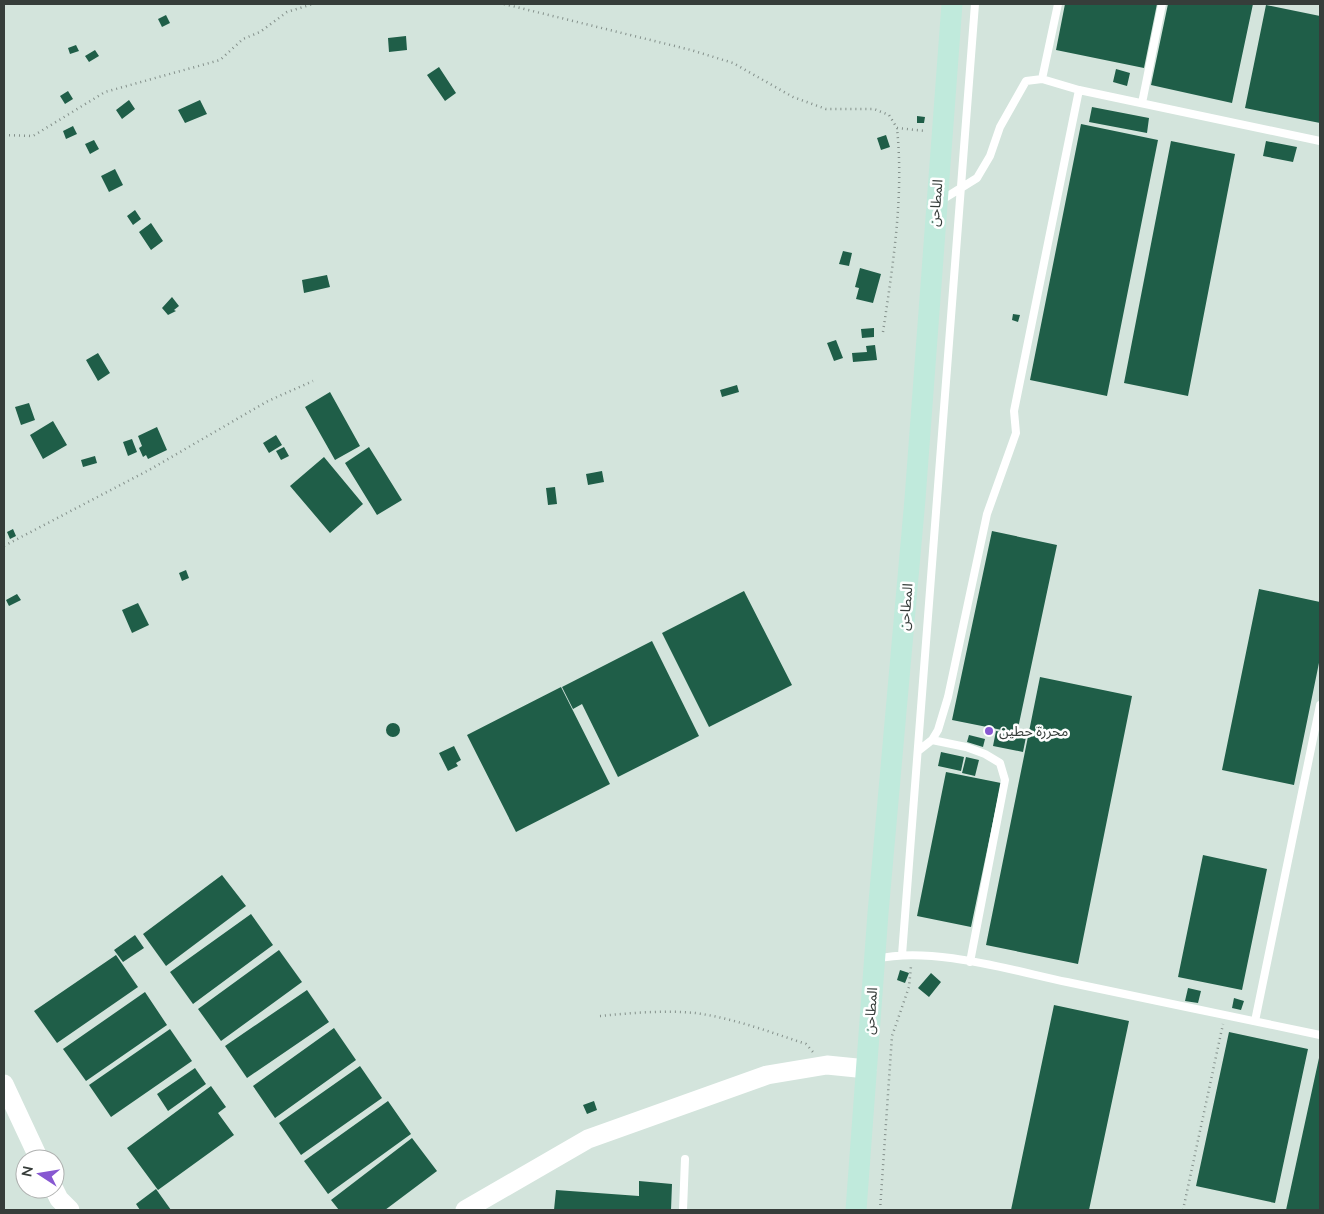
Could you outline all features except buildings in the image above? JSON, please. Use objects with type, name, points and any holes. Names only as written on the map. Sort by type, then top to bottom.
[{"type":"main road","name":"المطاحن","points":[[856,1210],[875,960],[915,499],[952,4]]},
{"type":"street","points":[[465,1210],[588,1139],[767,1075],[827,1065],[867,1069]]},
{"type":"street","points":[[4,1084],[34,1149]]},
{"type":"street","points":[[58,1199],[70,1210]]},
{"type":"lane","points":[[902,954],[975,4]]},
{"type":"lane","points":[[1042,79],[1058,4]]},
{"type":"lane","points":[[1142,103],[1162,4]]},
{"type":"lane","points":[[936,204],[977,178],[990,156],[1000,127],[1026,81],[1042,79],[1079,90],[1320,140]]},
{"type":"lane","points":[[918,751],[932,740],[938,730],[948,698],[986,514],[1016,433],[1014,411],[1079,90]]},
{"type":"lane","points":[[1256,1021],[1320,706]]},
{"type":"lane","points":[[932,740],[985,754],[1000,763],[1005,780],[970,962]]},
{"type":"lane","points":[[875,960],[902,954],[912,954],[970,962],[1320,1035]]},
{"type":"lane","points":[[683,1210],[685,1159]]},
{"type":"path","points":[[4,135],[33,136],[105,92],[220,60],[242,39],[260,32],[286,12],[312,4]]},
{"type":"path","points":[[504,4],[700,52],[733,63],[793,98],[826,109],[874,109],[889,115],[897,128],[900,205],[884,332]]},
{"type":"path","points":[[897,128],[942,132]]},
{"type":"path","points":[[4,546],[149,470],[268,401],[313,381]]},
{"type":"path","points":[[880,1210],[892,1036],[909,986],[912,954]]},
{"type":"path","points":[[600,1016],[628,1013],[695,1013],[742,1023],[806,1044],[827,1065]]},
{"type":"path","points":[[1183,1210],[1225,1015]]},
{"type":"place","name":"محررة حطين","points":[[989,731]]}]
